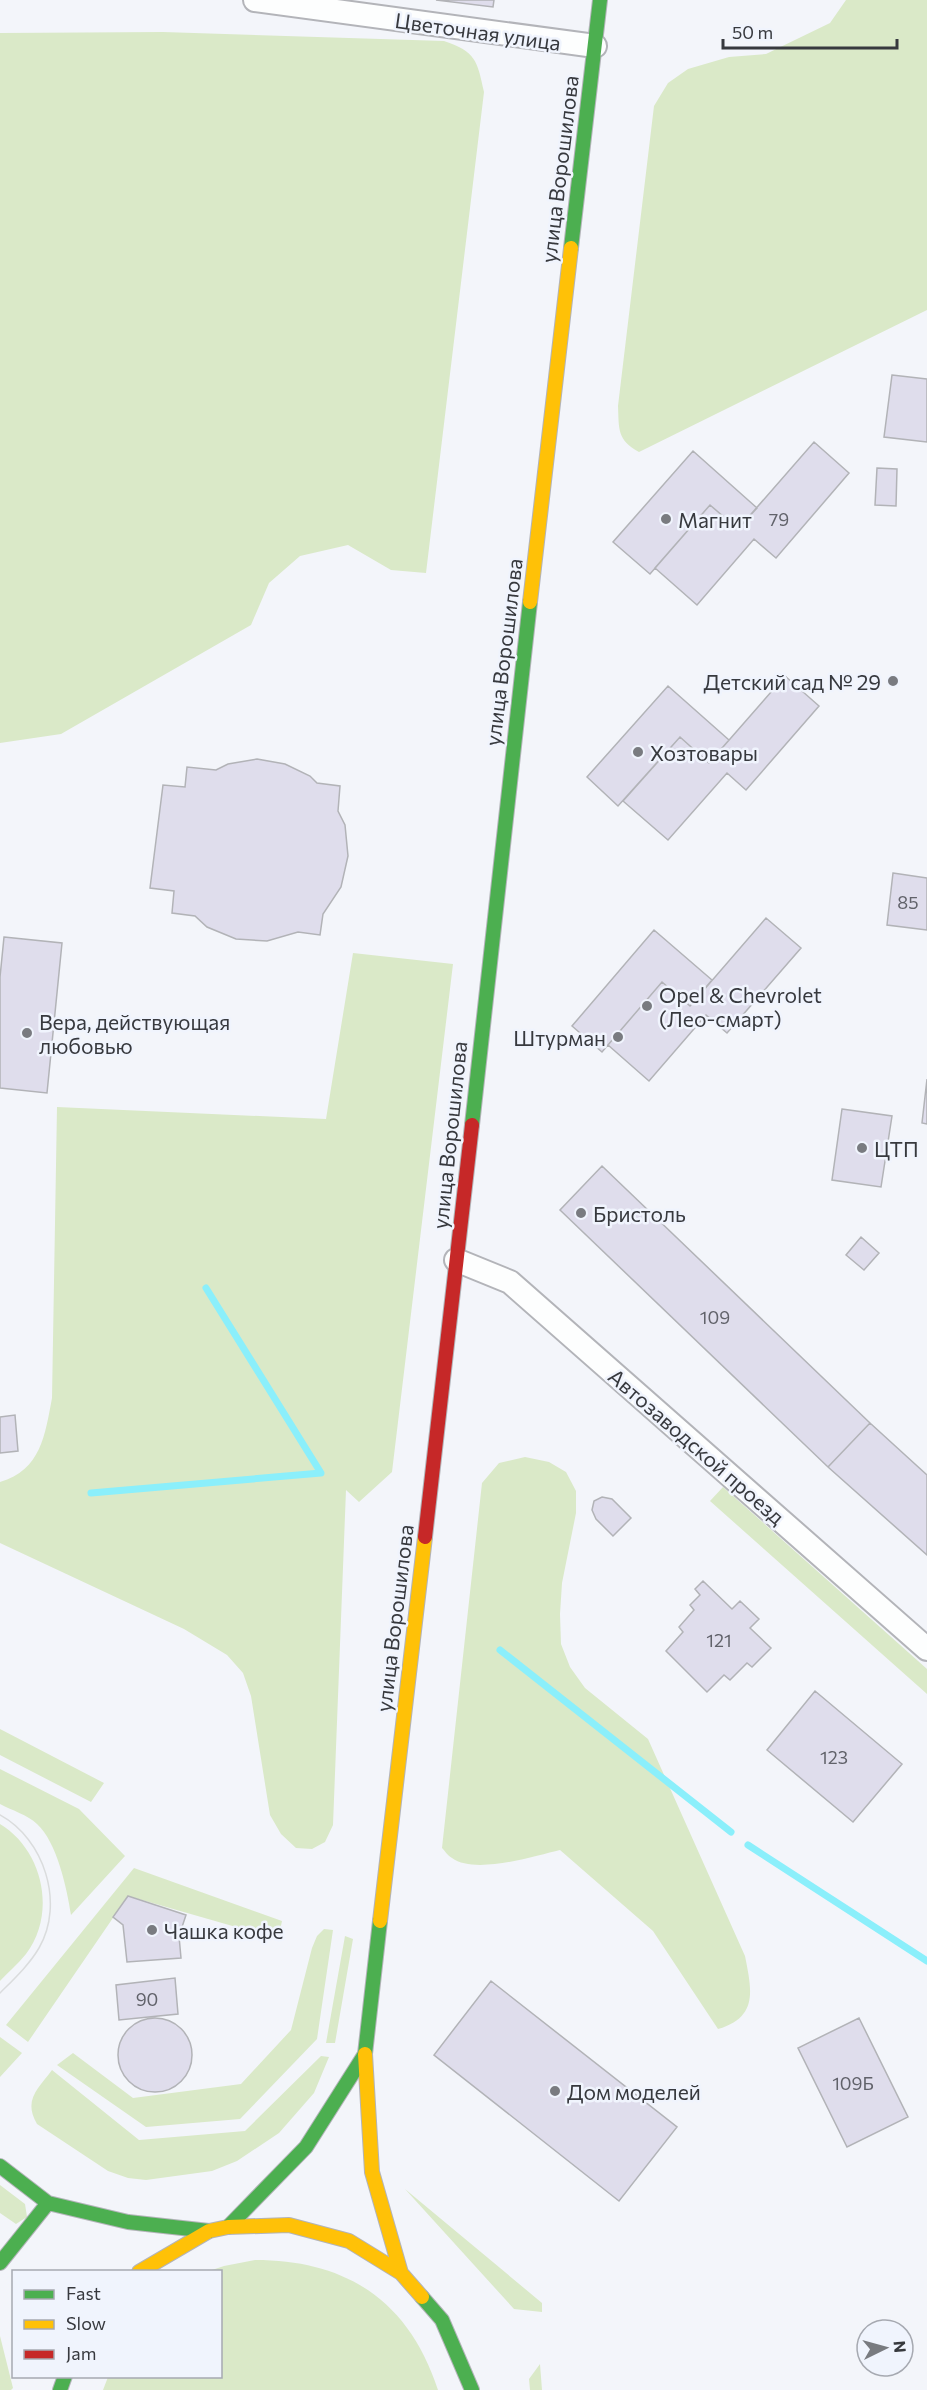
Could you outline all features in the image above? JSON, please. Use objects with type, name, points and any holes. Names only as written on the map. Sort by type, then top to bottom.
[{"type":"main road","name":"улица Ворошилова","points":[[228,2227],[306,2147],[365,2054],[501,844],[600,0]]},
{"type":"main road","points":[[365,2054],[372,2172],[401,2273]]},
{"type":"main road","points":[[0,2166],[48,2203],[128,2222],[209,2231]]},
{"type":"main road","points":[[2,2268],[48,2203]]},
{"type":"main road","points":[[141,2270],[209,2231],[228,2227],[289,2225],[349,2241],[401,2273],[442,2320],[472,2390]]},
{"type":"street","name":"Цветочная улица","points":[[255,0],[594,46]]},
{"type":"street","name":"Автозаводской проезд","points":[[456,1260],[510,1282],[927,1649]]},
{"type":"green space","points":[[846,0],[927,0],[927,310],[639,452],[623,438],[619,427],[618,406],[654,106],[668,83],[688,69],[729,57],[766,54],[830,23]]},
{"type":"green space","points":[[163,32],[444,41],[463,49],[477,65],[484,92],[426,573],[391,570],[348,545],[300,556],[269,583],[251,625],[61,734],[0,743],[0,33]]},
{"type":"green space","points":[[353,953],[453,964],[392,1472],[359,1502],[346,1490],[333,1825],[325,1842],[312,1849],[296,1848],[281,1834],[270,1815],[251,1696],[243,1673],[227,1655],[184,1629],[0,1543],[0,1482],[14,1476],[33,1460],[47,1425],[52,1398],[57,1107],[326,1119]]},
{"type":"green space","points":[[525,1457],[549,1462],[566,1472],[576,1491],[576,1513],[562,1583],[560,1614],[561,1644],[570,1667],[585,1688],[648,1739],[745,1956],[750,1991],[746,2010],[731,2024],[718,2029],[653,1931],[560,1850],[505,1863],[475,1865],[462,1863],[452,1858],[442,1848],[482,1483],[499,1463]]},
{"type":"green space","points":[[723,1487],[927,1669],[927,1694],[710,1501]]},
{"type":"green space","points":[[0,1729],[104,1783],[91,1802],[0,1755]]},
{"type":"green space","points":[[0,1769],[79,1809],[125,1856],[71,1915],[60,1867],[44,1832],[29,1818],[0,1804]]},
{"type":"green space","points":[[0,1824],[15,1835],[27,1850],[41,1883],[43,1902],[36,1938],[26,1954],[0,1981]]},
{"type":"green space","points":[[134,1868],[282,1921],[278,1939],[128,1896],[28,2042],[6,2025]]},
{"type":"green space","points":[[324,1929],[333,1930],[317,2039],[240,2119],[146,2127],[57,2065],[73,2053],[133,2098],[241,2084],[291,2030],[312,1948],[317,1936]]},
{"type":"green space","points":[[345,1936],[353,1939],[335,2043],[326,2043]]},
{"type":"green space","points":[[0,2037],[22,2053],[0,2077]]},
{"type":"green space","points":[[321,2056],[329,2057],[314,2093],[279,2133],[237,2161],[212,2171],[146,2180],[128,2178],[108,2171],[37,2124],[31,2108],[37,2089],[52,2070],[139,2140],[245,2131]]},
{"type":"green space","points":[[0,2185],[25,2204],[27,2217],[16,2224],[0,2213]]},
{"type":"green space","points":[[405,2189],[542,2303],[542,2312],[514,2309]]},
{"type":"green space","points":[[255,2260],[288,2262],[318,2268],[346,2278],[370,2292],[392,2310],[410,2332],[426,2359],[438,2390],[103,2390],[108,2378],[222,2378],[222,2270],[212,2270]]},
{"type":"green space","points":[[0,2336],[13,2388],[11,2390],[0,2390]]},
{"type":"green space","points":[[540,2364],[542,2390],[530,2390],[529,2379]]},
{"type":"building","points":[[436,0],[494,0],[493,7]]},
{"type":"building","points":[[892,375],[927,379],[927,442],[884,437]]},
{"type":"building","points":[[814,442],[849,473],[776,558],[754,539],[697,605],[655,568],[710,505],[738,529]]},
{"type":"building","name":"Магнит","points":[[693,451],[757,508],[738,529],[710,505],[650,574],[613,542]]},
{"type":"building","points":[[877,468],[897,469],[896,506],[875,505]]},
{"type":"building","points":[[785,676],[819,706],[746,790],[727,773],[668,840],[623,801],[680,737],[709,763]]},
{"type":"building","name":"Хозтовары","points":[[668,686],[729,740],[709,763],[680,737],[618,806],[587,777]]},
{"type":"building","points":[[257,759],[285,764],[310,776],[317,783],[340,786],[338,811],[345,825],[348,856],[341,887],[323,914],[320,935],[298,932],[267,941],[236,939],[207,927],[195,916],[172,913],[174,891],[150,888],[163,785],[185,787],[187,767],[216,770],[228,764]]},
{"type":"building","points":[[893,873],[927,878],[927,930],[887,925]]},
{"type":"building","points":[[766,918],[801,948],[727,1033],[706,1015],[649,1081],[608,1045],[662,982],[690,1006]]},
{"type":"building","points":[[654,930],[712,980],[690,1006],[662,982],[602,1052],[572,1026]]},
{"type":"building","name":"Вера, действующая любовью","points":[[4,937],[62,943],[47,1093],[0,1088],[0,977]]},
{"type":"building","points":[[927,1079],[927,1124],[922,1123]]},
{"type":"building","name":"ЦТП","points":[[842,1109],[892,1116],[881,1187],[832,1180]]},
{"type":"building","points":[[602,1166],[870,1423],[828,1467],[560,1210]]},
{"type":"building","points":[[861,1237],[879,1253],[864,1270],[846,1255]]},
{"type":"building","points":[[15,1415],[18,1451],[0,1453],[0,1417]]},
{"type":"building","points":[[870,1423],[927,1475],[927,1555],[828,1467]]},
{"type":"building","points":[[602,1497],[612,1499],[631,1518],[613,1536],[596,1519],[592,1510],[594,1501]]},
{"type":"building","points":[[703,1581],[732,1609],[740,1601],[759,1619],[750,1628],[771,1648],[752,1667],[747,1663],[730,1680],[724,1675],[707,1692],[666,1651],[683,1632],[679,1627],[694,1610],[690,1605],[700,1595],[695,1589]]},
{"type":"building","points":[[815,1691],[902,1764],[853,1822],[767,1750]]},
{"type":"building","name":"Чашка кофе","points":[[128,1896],[186,1915],[179,1936],[181,1958],[127,1962],[123,1925],[113,1917]]},
{"type":"building","points":[[175,1978],[178,2014],[119,2020],[116,1985]]},
{"type":"building","name":"Дом моделей","points":[[491,1981],[677,2127],[619,2201],[434,2055]]},
{"type":"building","points":[[148,2018],[162,2018],[176,2024],[186,2034],[192,2048],[192,2062],[186,2076],[176,2086],[162,2092],[148,2092],[134,2086],[124,2076],[118,2062],[118,2048],[124,2034],[134,2024]]},
{"type":"building","points":[[859,2018],[908,2117],[847,2147],[798,2048]]},
{"type":"waterway","points":[[91,1493],[321,1473],[206,1288]]},
{"type":"waterway","points":[[500,1650],[731,1832]]},
{"type":"waterway","points":[[748,1845],[927,1961]]},
{"type":"tram line","points":[[0,1815],[15,1826],[39,1856],[50,1892],[47,1930],[39,1948],[26,1966],[0,1993]]},
{"type":"traffic: fast","points":[[571,248],[600,0]]},
{"type":"traffic: fast","points":[[472,1125],[530,602]]},
{"type":"traffic: fast","points":[[228,2227],[306,2147],[365,2054],[380,1921]]},
{"type":"traffic: fast","points":[[0,2166],[48,2203],[128,2222],[209,2231]]},
{"type":"traffic: fast","points":[[0,2263],[48,2203]]},
{"type":"traffic: fast","points":[[422,2297],[442,2320],[472,2390]]},
{"type":"traffic: fast","points":[[60,2390],[64,2378]]},
{"type":"traffic: slow","points":[[530,602],[571,248]]},
{"type":"traffic: slow","points":[[380,1921],[425,1537]]},
{"type":"traffic: slow","points":[[365,2054],[372,2172],[401,2273]]},
{"type":"traffic: slow","points":[[142,2270],[209,2231],[228,2227],[289,2225],[349,2241],[401,2273],[422,2297]]},
{"type":"traffic: jam","points":[[425,1537],[472,1125]]},
{"type":"place","name":"Магнит","points":[[666,519]]},
{"type":"place","name":"Детский сад № 29","points":[[893,681]]},
{"type":"place","name":"Хозтовары","points":[[638,752]]},
{"type":"place","name":"Opel & Chevrolet (Лео-смарт)","points":[[647,1006]]},
{"type":"place","name":"Вера, действующая любовью","points":[[27,1033]]},
{"type":"place","name":"Штурман","points":[[618,1037]]},
{"type":"place","name":"ЦТП","points":[[862,1148]]},
{"type":"place","name":"Бристоль","points":[[581,1213]]},
{"type":"place","name":"Чашка кофе","points":[[152,1930]]},
{"type":"place","name":"Дом моделей","points":[[555,2091]]}]
